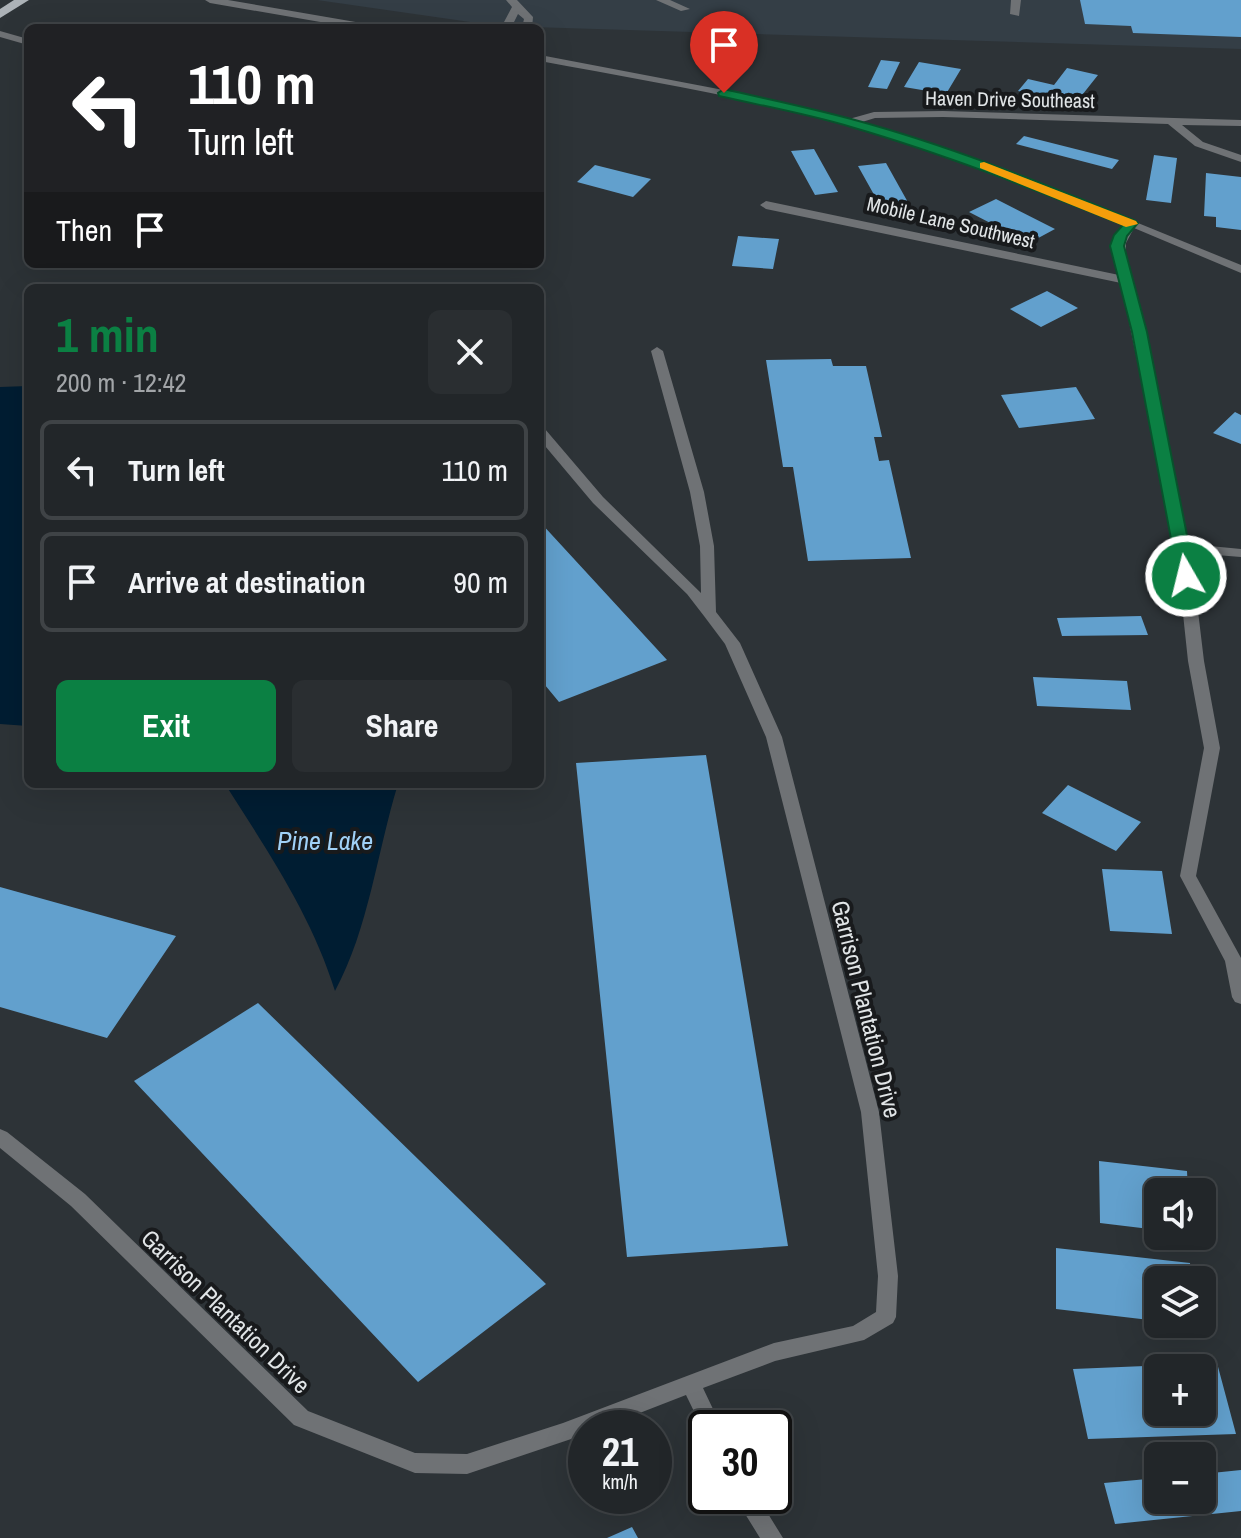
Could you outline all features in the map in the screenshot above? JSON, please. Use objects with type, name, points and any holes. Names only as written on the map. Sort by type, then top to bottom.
[{"type":"main road","points":[[0,14],[23,0]]},
{"type":"street","points":[[210,0],[350,24]]},
{"type":"street","points":[[661,0],[685,9]]},
{"type":"street","points":[[1015,14],[1016,0]]},
{"type":"street","points":[[508,24],[514,3]]},
{"type":"street","points":[[514,3],[529,19],[528,24]]},
{"type":"street","points":[[0,34],[24,41]]},
{"type":"street","points":[[544,59],[751,98],[850,122],[986,166],[1241,269]]},
{"type":"street","name":"Haven Drive Southeast","points":[[850,122],[874,115],[943,114],[1241,123]]},
{"type":"street","points":[[1171,121],[1199,144],[1241,159]]},
{"type":"street","name":"Mobile Lane Southwest","points":[[766,205],[1127,280]]},
{"type":"street","points":[[1132,223],[1120,235],[1117,246],[1127,280],[1183,548],[1196,661],[1212,748],[1188,876],[1234,961],[1241,997]]},
{"type":"street","points":[[657,351],[697,492],[707,546],[709,613]]},
{"type":"street","name":"Garrison Plantation Drive","points":[[0,1137],[78,1200],[301,1418],[415,1463],[467,1464],[563,1433],[774,1352],[857,1334],[886,1317],[888,1276],[870,1112],[774,737],[732,643],[692,591],[598,500],[544,437]]},
{"type":"street","points":[[1183,548],[1241,553]]},
{"type":"street","points":[[691,1384],[703,1410]]},
{"type":"street","points":[[757,1514],[772,1538]]},
{"type":"shaded area","points":[[317,0],[1241,0],[1241,49],[544,27],[544,24],[484,24]]},
{"type":"water","points":[[24,386],[24,726],[0,724],[0,387]]},
{"type":"water","name":"Pine Lake","points":[[228,788],[397,788],[364,916],[347,967],[335,991],[314,936],[272,859]]},
{"type":"building","points":[[1080,0],[1241,0],[1241,37],[1133,33],[1131,26],[1085,24]]},
{"type":"building","points":[[881,60],[900,62],[887,89],[868,87]]},
{"type":"building","points":[[919,62],[961,69],[946,94],[904,87]]},
{"type":"building","points":[[1067,68],[1098,75],[1075,104],[1018,91],[1028,79],[1054,85]]},
{"type":"building","points":[[1024,136],[1119,160],[1112,169],[1016,144]]},
{"type":"building","points":[[814,149],[838,192],[815,195],[791,151]]},
{"type":"building","points":[[1154,155],[1177,158],[1171,203],[1146,200]]},
{"type":"building","points":[[886,163],[910,206],[882,209],[858,166]]},
{"type":"building","points":[[595,165],[651,179],[633,197],[577,182]]},
{"type":"building","points":[[1206,173],[1241,177],[1241,230],[1216,227],[1216,217],[1204,216]]},
{"type":"building","points":[[996,199],[1055,229],[1029,243],[969,212]]},
{"type":"building","points":[[738,236],[779,239],[773,269],[732,266]]},
{"type":"building","points":[[1047,291],[1078,308],[1041,327],[1010,309]]},
{"type":"building","points":[[831,359],[833,366],[866,366],[882,437],[874,437],[879,461],[889,460],[911,558],[808,561],[793,467],[783,467],[766,360]]},
{"type":"building","points":[[1076,387],[1095,419],[1019,428],[1001,395]]},
{"type":"building","points":[[1235,412],[1241,415],[1241,444],[1213,433]]},
{"type":"building","points":[[544,526],[667,660],[559,702],[544,684]]},
{"type":"building","points":[[1141,616],[1148,635],[1062,636],[1057,618]]},
{"type":"building","points":[[1033,677],[1127,681],[1131,710],[1037,706]]},
{"type":"building","points":[[706,755],[788,1246],[627,1257],[576,763]]},
{"type":"building","points":[[1068,785],[1141,822],[1116,851],[1042,813]]},
{"type":"building","points":[[1102,869],[1162,871],[1172,934],[1110,931]]},
{"type":"building","points":[[0,887],[176,936],[107,1038],[0,1007]]},
{"type":"building","points":[[258,1003],[546,1284],[418,1382],[134,1081]]},
{"type":"building","points":[[1099,1161],[1187,1171],[1187,1178],[1144,1178],[1144,1228],[1100,1223]]},
{"type":"building","points":[[1056,1248],[1190,1263],[1190,1266],[1144,1266],[1144,1319],[1056,1309]]},
{"type":"building","points":[[1217,1363],[1236,1434],[1088,1439],[1073,1369],[1144,1366],[1144,1426],[1216,1426]]},
{"type":"building","points":[[1241,1470],[1241,1511],[1216,1514],[1216,1473]]},
{"type":"building","points":[[1144,1479],[1144,1514],[1212,1514],[1115,1524],[1104,1483]]},
{"type":"building","points":[[632,1527],[638,1538],[607,1538]]},
{"type":"slow traffic","points":[[984,166],[1131,224]]},
{"type":"route","points":[[724,93],[850,122],[903,138],[986,166],[1132,223],[1120,235],[1117,246],[1139,332],[1186,576]]}]
